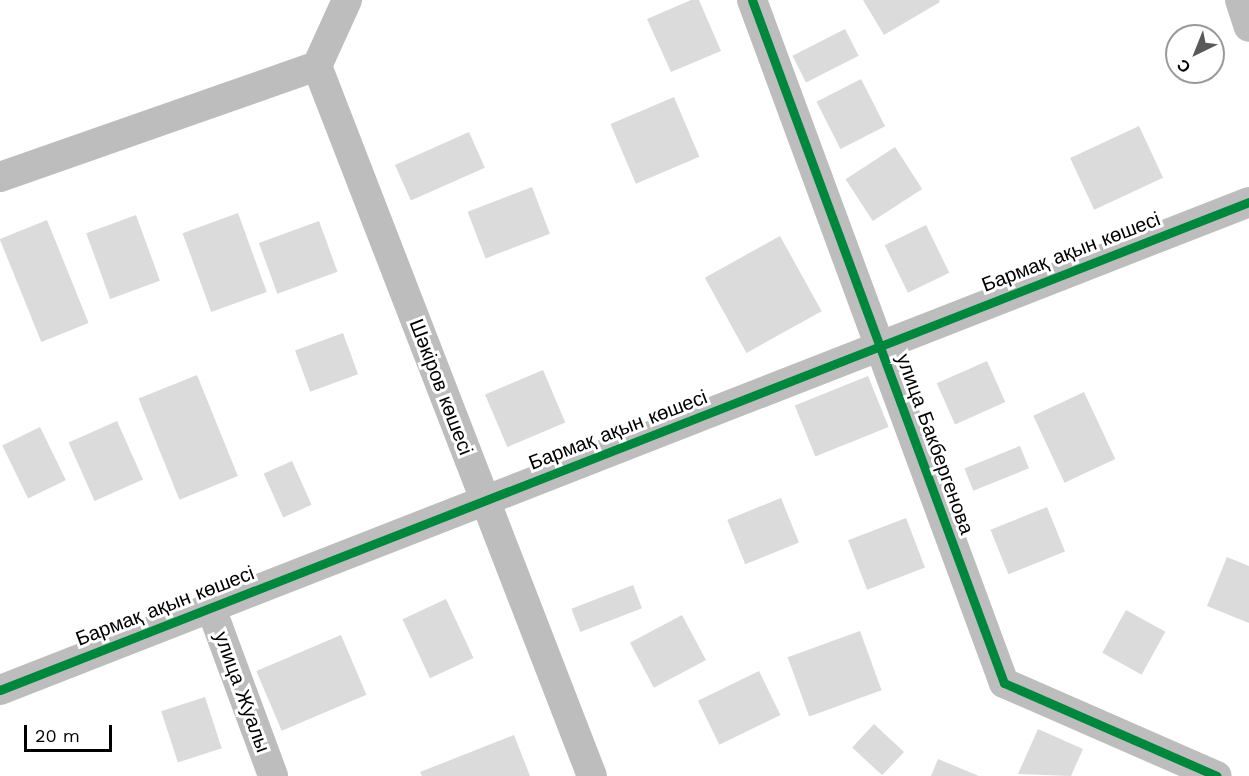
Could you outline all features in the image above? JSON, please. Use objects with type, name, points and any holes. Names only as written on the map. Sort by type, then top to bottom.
[{"type":"street","points":[[0,177],[317,66],[347,0]]},
{"type":"street","name":"улица Бакбергенова","points":[[752,0],[1004,683],[1217,776]]},
{"type":"street","points":[[1240,0],[1249,27]]},
{"type":"street","name":"Шәкіров көшесі","points":[[317,66],[592,776]]},
{"type":"street","name":"Бармақ ақын көшесі","points":[[0,690],[1249,202]]},
{"type":"street","name":"улица Жуалы","points":[[211,608],[273,776]]},
{"type":"building","points":[[691,0],[699,0],[721,51],[671,72],[647,19]]},
{"type":"building","points":[[863,0],[939,0],[940,2],[884,35]]},
{"type":"building","points":[[845,29],[859,56],[806,83],[792,56]]},
{"type":"building","points":[[861,79],[885,126],[841,149],[816,102]]},
{"type":"building","points":[[674,97],[699,157],[636,184],[610,124]]},
{"type":"building","points":[[1139,126],[1163,178],[1094,210],[1070,158]]},
{"type":"building","points":[[469,132],[485,168],[411,201],[395,165]]},
{"type":"building","points":[[895,147],[922,189],[873,221],[846,179]]},
{"type":"building","points":[[532,187],[550,234],[486,258],[468,212]]},
{"type":"building","points":[[238,213],[267,292],[211,312],[183,233]]},
{"type":"building","points":[[136,215],[160,281],[110,299],[86,233]]},
{"type":"building","points":[[47,220],[89,323],[41,342],[0,239]]},
{"type":"building","points":[[319,221],[337,272],[277,294],[259,243]]},
{"type":"building","points":[[926,225],[949,273],[908,293],[885,245]]},
{"type":"building","points":[[780,236],[822,311],[746,353],[705,278]]},
{"type":"building","points":[[343,333],[358,374],[310,392],[295,350]]},
{"type":"building","points":[[987,361],[1005,402],[955,424],[937,383]]},
{"type":"building","points":[[543,370],[565,422],[507,447],[485,395]]},
{"type":"building","points":[[197,375],[238,476],[179,500],[139,399]]},
{"type":"building","points":[[868,376],[889,427],[815,457],[795,406]]},
{"type":"building","points":[[1084,392],[1115,459],[1065,483],[1033,416]]},
{"type":"building","points":[[117,421],[143,479],[95,501],[69,443]]},
{"type":"building","points":[[40,427],[66,480],[28,498],[2,445]]},
{"type":"building","points":[[1020,446],[1029,468],[973,491],[964,468]]},
{"type":"building","points":[[292,461],[312,505],[283,517],[264,474]]},
{"type":"building","points":[[781,498],[799,543],[745,564],[727,520]]},
{"type":"building","points":[[1047,507],[1065,552],[1008,574],[990,530]]},
{"type":"building","points":[[906,518],[925,567],[867,590],[848,540]]},
{"type":"building","points":[[1227,557],[1249,566],[1249,623],[1207,606]]},
{"type":"building","points":[[633,585],[642,608],[580,632],[571,609]]},
{"type":"building","points":[[446,599],[473,658],[430,678],[402,619]]},
{"type":"building","points":[[1126,610],[1165,632],[1142,675],[1102,653]]},
{"type":"building","points":[[682,615],[706,660],[654,688],[630,643]]},
{"type":"building","points":[[860,631],[882,690],[809,717],[788,657]]},
{"type":"building","points":[[341,635],[366,695],[282,731],[256,671]]},
{"type":"building","points":[[759,671],[780,715],[719,745],[698,701]]},
{"type":"building","points":[[205,697],[222,748],[178,763],[161,711]]},
{"type":"building","points":[[874,724],[904,752],[882,775],[852,747]]},
{"type":"building","points":[[1038,729],[1083,749],[1071,776],[1018,774]]},
{"type":"building","points":[[514,735],[530,776],[422,776],[420,772]]},
{"type":"building","points":[[938,759],[979,776],[931,776]]},
{"type":"cycle path","points":[[752,0],[1004,683],[1217,776]]},
{"type":"cycle path","points":[[0,690],[1249,202]]}]
